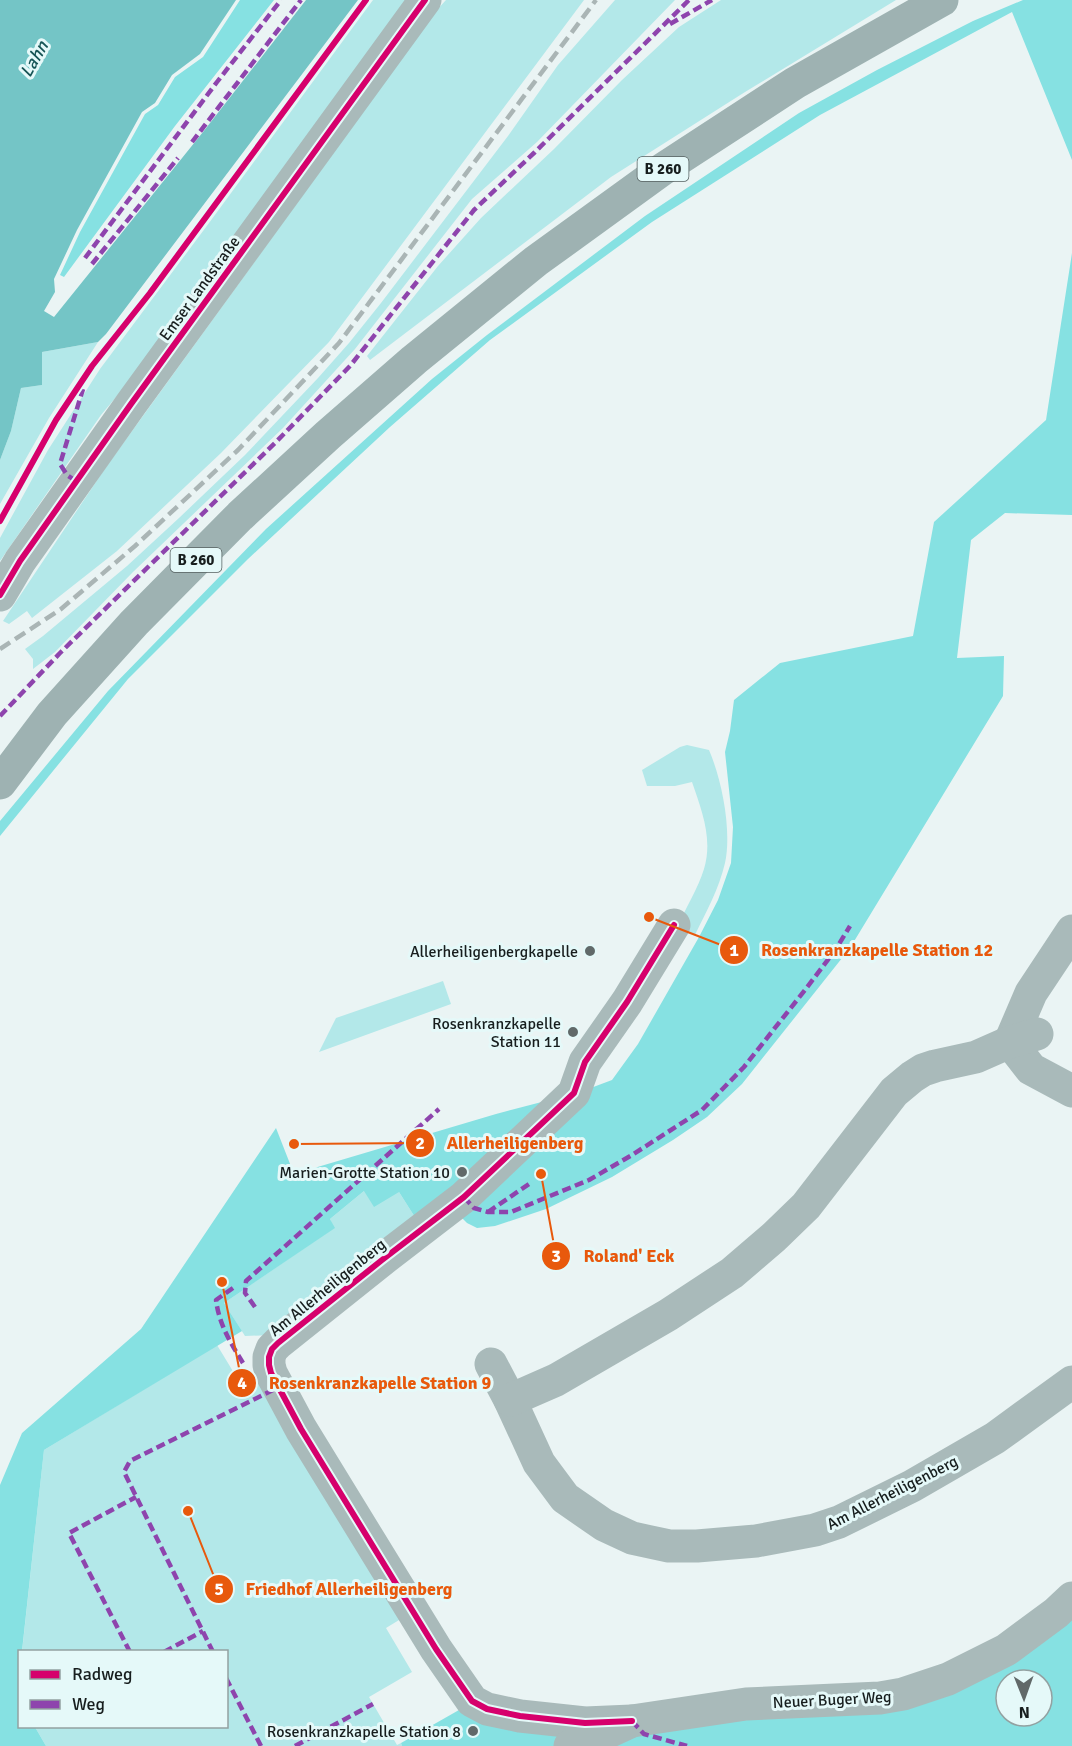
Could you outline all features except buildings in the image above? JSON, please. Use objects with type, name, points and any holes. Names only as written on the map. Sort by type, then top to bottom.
[{"type":"main road","name":"B 260","points":[[0,783],[52,714],[134,623],[240,516],[414,360],[536,261],[663,169],[795,83],[942,0]]},
{"type":"street","name":"Emser Landstraße","points":[[0,595],[20,561],[131,404],[425,0]]},
{"type":"street","name":"Am Allerheiligenberg","points":[[632,1721],[585,1723],[520,1716],[483,1708],[472,1701],[436,1649],[301,1430],[272,1373],[261,1357],[464,1197],[573,1093],[585,1062],[627,1002],[674,925]]},
{"type":"street","points":[[1072,931],[1031,993],[1023,1038],[1027,1065],[1072,1091]]},
{"type":"street","points":[[510,1400],[556,1380],[668,1315],[732,1274],[806,1206],[894,1092],[912,1077],[935,1066],[976,1057],[1023,1038]]},
{"type":"street","name":"Am Allerheiligenberg","points":[[491,1364],[539,1463],[561,1494],[594,1520],[632,1538],[663,1546],[697,1546],[756,1541],[815,1530],[839,1522],[912,1486],[994,1437],[1072,1382]]},
{"type":"street","name":"Neuer Buger Weg","points":[[570,1746],[632,1721],[746,1704],[892,1697],[948,1679],[1006,1650],[1056,1613],[1072,1598]]},
{"type":"shaded area","points":[[240,0],[274,0],[175,126],[64,277],[60,275],[80,232],[145,114],[158,105],[175,77],[203,57]]},
{"type":"shaded area","points":[[373,0],[406,0],[153,353],[101,415],[0,561],[0,538],[48,450],[100,369]]},
{"type":"shaded area","points":[[446,0],[584,0],[329,342],[221,453],[117,551],[32,618],[27,611],[9,624],[3,621],[106,467]]},
{"type":"shaded area","points":[[615,0],[675,0],[537,142],[472,199],[355,349],[283,428],[133,572],[55,652],[33,669],[33,659],[25,649],[127,566],[179,518],[245,455],[349,343],[508,136],[558,65]]},
{"type":"shaded area","points":[[721,0],[896,0],[611,177],[370,360],[367,356],[438,266],[481,218],[679,27]]},
{"type":"shaded area","points":[[1023,0],[1072,0],[1072,160],[1012,12],[820,115],[652,222],[490,340],[390,427],[248,559],[128,679],[0,836],[0,821],[108,691],[266,529],[432,379],[645,216],[799,113],[973,21]]},
{"type":"shaded area","points":[[1072,253],[1072,515],[1005,513],[971,540],[957,658],[1004,656],[1003,696],[850,948],[742,1084],[707,1117],[673,1140],[612,1177],[546,1209],[495,1226],[477,1228],[467,1223],[459,1215],[418,1222],[399,1192],[374,1207],[364,1191],[330,1219],[335,1228],[224,1303],[242,1331],[44,1450],[22,1650],[18,1650],[18,1728],[36,1728],[46,1746],[0,1746],[0,1485],[22,1433],[141,1329],[276,1128],[294,1174],[496,1114],[580,1092],[612,1080],[638,1044],[699,937],[718,900],[731,863],[733,827],[725,752],[734,700],[780,663],[913,636],[934,522],[1046,420]]},
{"type":"shaded area","points":[[98,342],[49,418],[0,504],[0,460],[11,431],[21,388],[42,385],[42,352]]},
{"type":"shaded area","points":[[687,745],[709,750],[722,790],[727,836],[727,850],[722,873],[695,935],[679,925],[704,869],[707,847],[705,825],[692,782],[675,786],[647,786],[642,770]]},
{"type":"shaded area","points":[[443,981],[451,1004],[319,1052],[336,1018]]},
{"type":"shaded area","points":[[364,1191],[399,1192],[418,1222],[274,1335],[245,1336],[224,1303],[334,1228],[330,1219]]},
{"type":"shaded area","points":[[217,1345],[245,1391],[261,1381],[404,1617],[386,1628],[412,1672],[369,1697],[397,1745],[401,1743],[402,1746],[46,1746],[36,1728],[228,1728],[228,1650],[22,1650],[44,1450]]},
{"type":"shaded area","points":[[1072,1583],[1072,1746],[402,1746],[401,1743],[459,1710],[587,1712],[888,1685],[997,1643]]},
{"type":"water","name":"Lahn","points":[[0,0],[236,0],[200,54],[172,75],[155,103],[142,112],[77,230],[54,279],[55,292],[44,311],[54,317],[306,0],[358,0],[106,334],[98,342],[42,352],[42,385],[21,388],[11,431],[0,460]]},
{"type":"railway","points":[[0,649],[61,609],[135,546],[238,450],[339,343],[596,0]]},
{"type":"marked path","points":[[85,258],[281,0]]},
{"type":"marked path","points":[[192,142],[301,0]]},
{"type":"marked path","points":[[0,716],[60,653],[277,441],[350,366],[474,210],[689,0]]},
{"type":"marked path","points":[[670,24],[712,0]]},
{"type":"marked path","points":[[92,264],[178,158]]},
{"type":"marked path","points":[[76,481],[67,475],[60,464],[83,389]]},
{"type":"marked path","points":[[464,1197],[474,1208],[488,1212],[511,1212],[589,1180],[702,1110],[744,1067],[836,949],[850,926]]},
{"type":"marked path","points":[[255,1307],[245,1293],[246,1281],[439,1109]]},
{"type":"marked path","points":[[488,1212],[529,1184]]},
{"type":"marked path","points":[[233,1288],[216,1300],[217,1309],[222,1325],[243,1363]]},
{"type":"marked path","points":[[212,1650],[124,1472],[130,1461],[279,1387]]},
{"type":"marked path","points":[[129,1650],[69,1533],[136,1497]]},
{"type":"marked path","points":[[168,1650],[203,1631]]},
{"type":"marked path","points":[[228,1682],[261,1746]]},
{"type":"marked path","points":[[295,1746],[373,1704]]},
{"type":"marked path","points":[[632,1721],[644,1734],[687,1746]]},
{"type":"cycle path","points":[[0,521],[56,420],[92,366],[150,293],[366,0]]},
{"type":"cycle path","points":[[0,595],[20,561],[131,404],[425,0]]},
{"type":"cycle path","points":[[632,1721],[585,1723],[520,1716],[487,1709],[472,1701],[436,1649],[301,1429],[271,1373],[269,1357],[272,1349],[278,1343],[464,1197],[574,1093],[585,1062],[627,1002],[674,925]]},
{"type":"place","name":"Rosenkranzkapelle Station 12","points":[[649,917]]},
{"type":"place","name":"Allerheiligenbergkapelle","points":[[590,951]]},
{"type":"place","name":"Rosenkranzkapelle Station 11","points":[[573,1032]]},
{"type":"place","name":"Allerheiligenberg","points":[[294,1144]]},
{"type":"place","name":"Marien-Grotte Station 10","points":[[462,1172]]},
{"type":"place","name":"Roland' Eck","points":[[541,1174]]},
{"type":"place","name":"Rosenkranzkapelle Station 9","points":[[222,1282]]},
{"type":"place","name":"Friedhof Allerheiligenberg","points":[[188,1511]]},
{"type":"place","name":"Rosenkranzkapelle Station 8","points":[[473,1731]]}]
